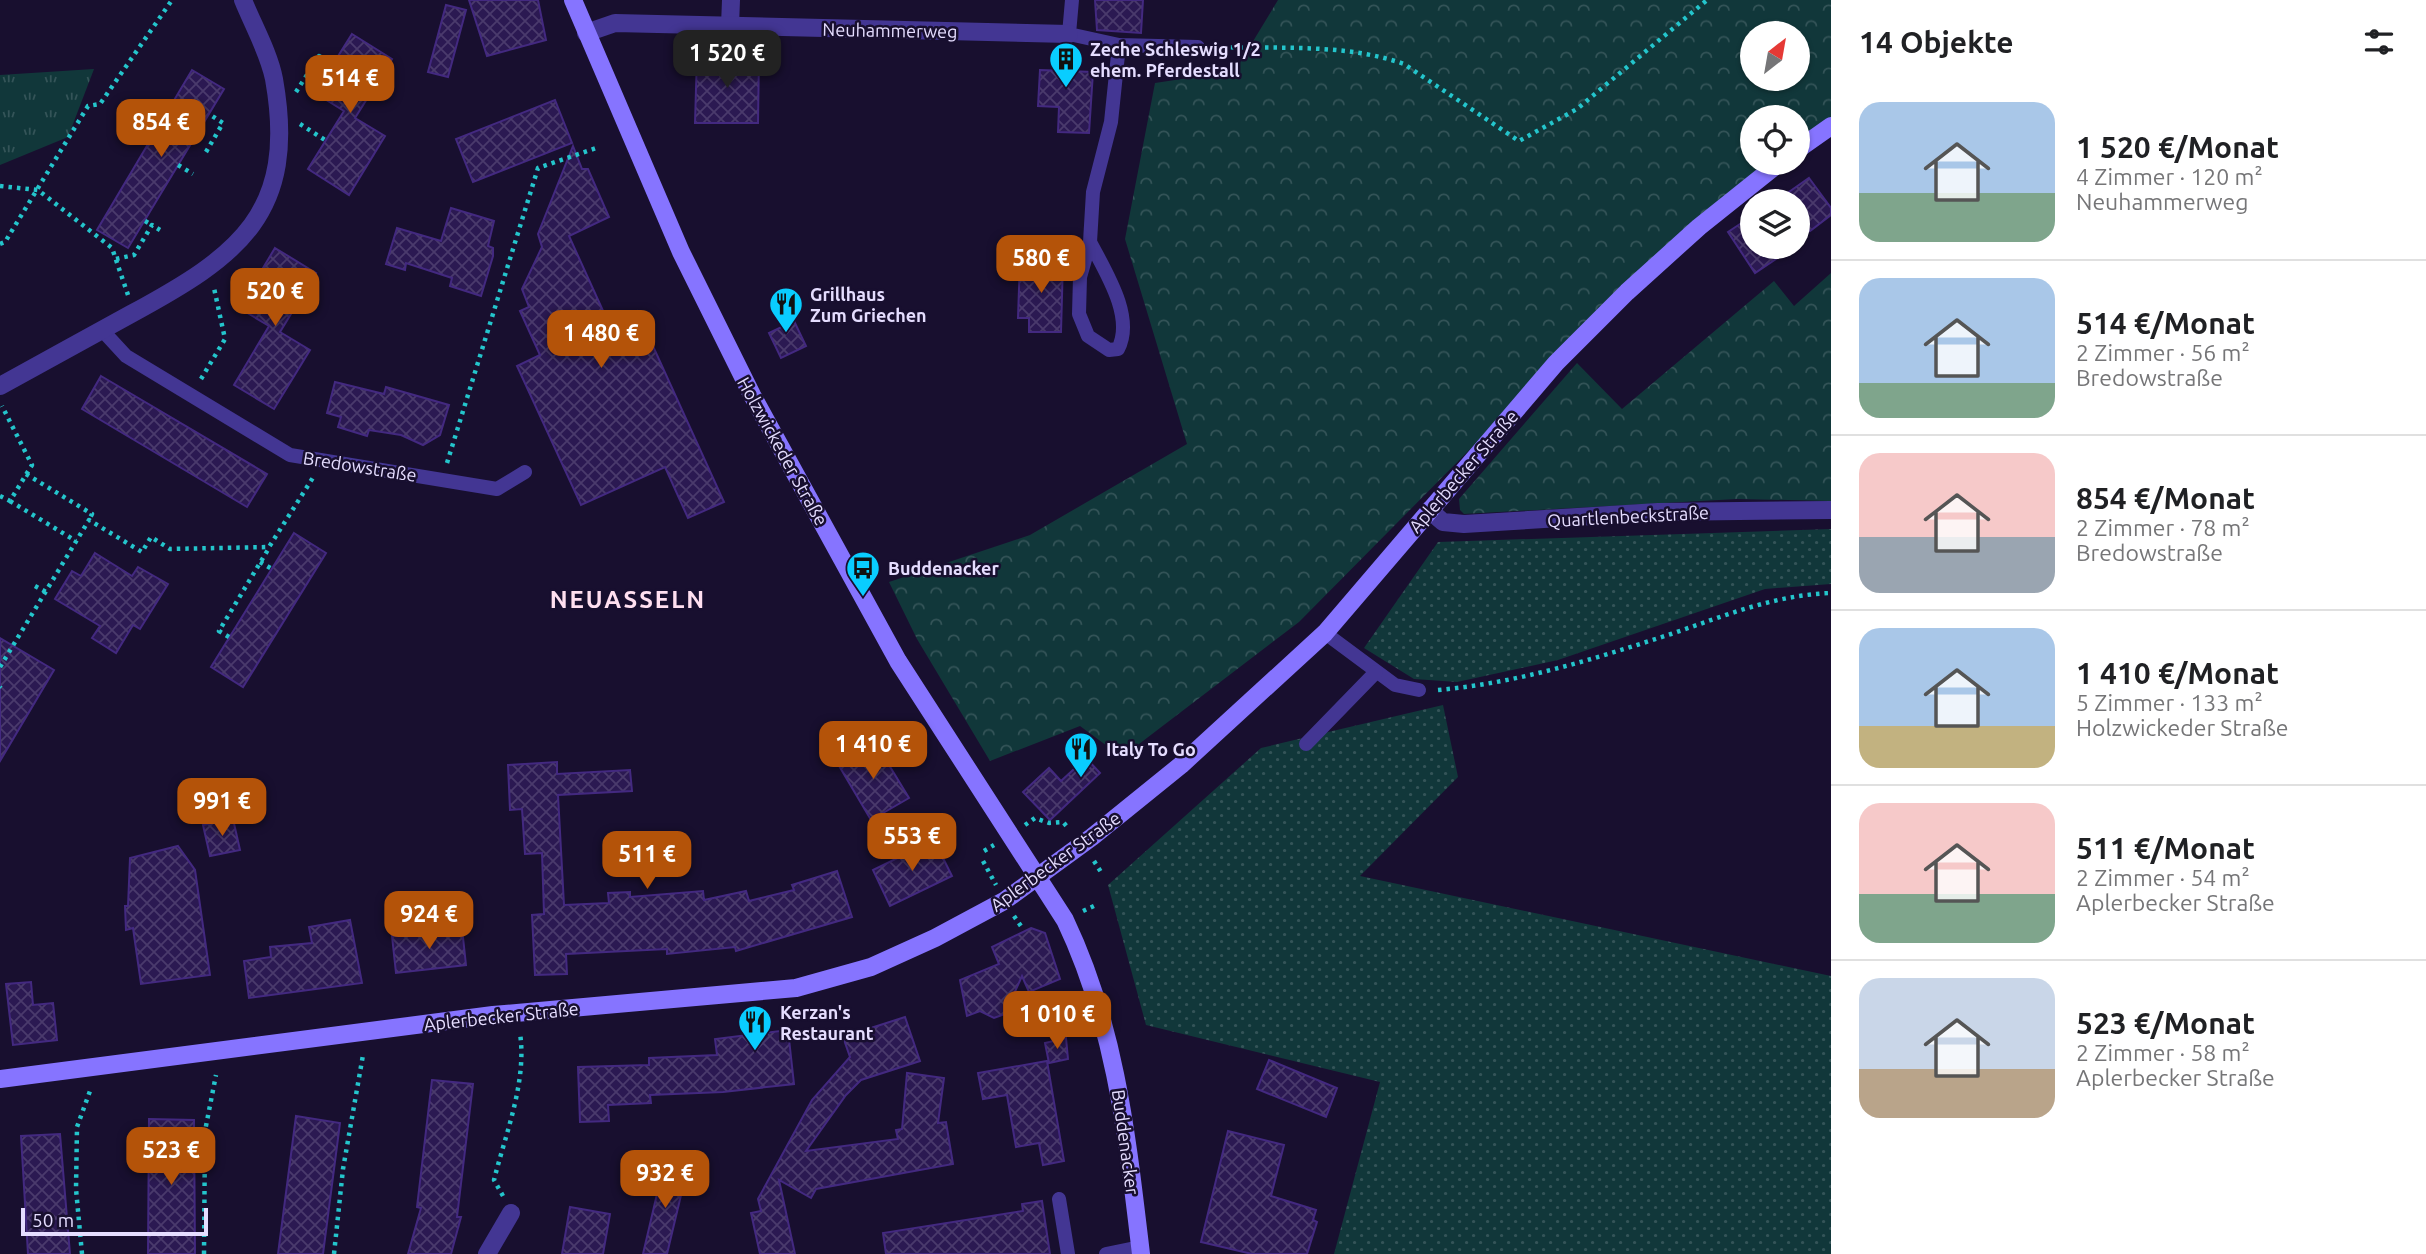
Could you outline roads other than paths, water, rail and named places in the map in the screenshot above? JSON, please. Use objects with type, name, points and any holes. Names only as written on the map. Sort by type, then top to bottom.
[{"type":"main road","name":"Holzwickeder Straße","points":[[573,0],[681,253],[752,395],[898,661],[1039,878]]},
{"type":"main road","points":[[1810,141],[1831,126]]},
{"type":"main road","name":"Aplerbecker Straße","points":[[0,1079],[493,1015],[796,988],[871,967],[935,939],[993,908],[1039,878],[1181,765],[1325,633],[1556,363],[1627,292],[1699,227],[1764,175]]},
{"type":"main road","name":"Buddenacker","points":[[1039,878],[1065,919],[1097,996],[1115,1060],[1141,1250]]},
{"type":"street","points":[[0,386],[194,280],[226,255],[250,229],[270,191],[279,157],[274,76],[243,0]]},
{"type":"street","points":[[730,26],[731,0]]},
{"type":"street","name":"Neuhammerweg","points":[[586,33],[615,23],[1069,34]]},
{"type":"street","name":"Quartlenbeckstraße","points":[[1429,510],[1443,522],[1464,524],[1658,512],[1831,510]]},
{"type":"street","points":[[487,1254],[511,1213]]},
{"type":"lane","points":[[1072,0],[1069,34],[1119,45],[1198,47]]},
{"type":"lane","points":[[1090,242],[1111,282],[1124,326],[1118,349],[1109,350],[1088,336],[1079,314],[1080,277],[1090,242],[1093,192],[1111,122],[1119,45]]},
{"type":"lane","name":"Bredowstraße","points":[[102,330],[126,356],[290,455],[497,489],[525,472]]},
{"type":"lane","points":[[1325,633],[1395,685],[1419,690]]},
{"type":"lane","points":[[1306,744],[1376,672]]},
{"type":"lane","points":[[1059,1199],[1068,1254]]},
{"type":"lane","points":[[1106,1254],[1141,1250]]},
{"type":"place","name":"Zeche Schleswig 1/2 ehem. Pferdestall","points":[[1066,89]]},
{"type":"place","name":"Grillhaus Zum Griechen","points":[[786,334]]},
{"type":"place","name":"Buddenacker","points":[[863,598]]},
{"type":"place","name":"Italy To Go","points":[[1081,779]]},
{"type":"place","name":"Kerzan's Restaurant","points":[[755,1052]]},
{"type":"district","name":"NEUASSELN","points":[[628,599]]}]
